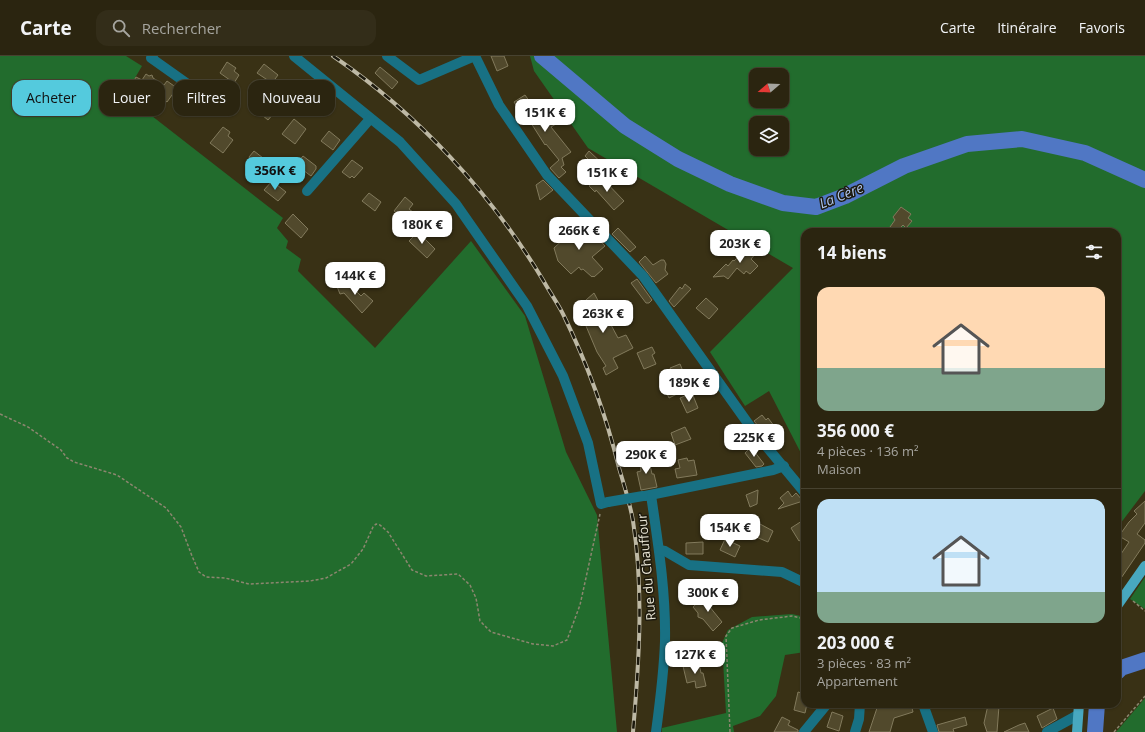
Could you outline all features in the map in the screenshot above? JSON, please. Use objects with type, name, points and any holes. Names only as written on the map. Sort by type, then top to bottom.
[{"type":"main road","points":[[1121,600],[1145,566]]},
{"type":"main road","points":[[1077,732],[1079,708]]},
{"type":"street","points":[[153,56],[151,58],[182,80]]},
{"type":"street","points":[[294,56],[400,142],[456,204],[527,306],[566,383],[588,443],[605,503],[647,496],[773,470],[784,466]]},
{"type":"street","points":[[387,56],[419,80],[475,56],[499,105],[547,175],[643,276],[752,429],[801,488]]},
{"type":"street","points":[[307,191],[370,119]]},
{"type":"street","name":"Rue du Chauffour","points":[[647,496],[659,550],[665,640],[662,692],[656,732]]},
{"type":"street","points":[[659,550],[665,551],[689,565],[782,572],[801,581]]},
{"type":"street","points":[[804,732],[824,708]]},
{"type":"street","points":[[855,732],[859,719],[860,708]]},
{"type":"street","points":[[925,708],[933,732]]},
{"type":"street","points":[[1047,732],[1078,715]]},
{"type":"path","points":[[0,414],[28,427],[61,450],[67,458],[74,462],[117,475],[166,508],[181,527],[199,572],[206,577],[225,578],[249,584],[310,581],[326,578],[350,564],[363,549],[373,527],[376,524],[380,525],[388,532],[412,570],[426,576],[458,574],[470,585],[476,598],[480,620],[491,632],[533,644],[553,646],[567,640],[580,605],[605,503]]},
{"type":"path","points":[[1124,596],[1145,611]]},
{"type":"path","points":[[730,732],[726,636],[732,628],[759,620],[792,616],[801,618]]},
{"type":"path","points":[[1114,732],[1145,696]]},
{"type":"green space","points":[[0,56],[126,56],[142,66],[134,80],[99,80],[99,116],[152,116],[283,218],[277,228],[288,241],[286,248],[301,259],[298,271],[375,348],[471,241],[525,316],[566,452],[597,515],[617,732],[0,732]]},
{"type":"green space","points":[[530,56],[1145,56],[1145,491],[1121,523],[1121,228],[801,228],[801,453],[769,391],[745,406],[710,352],[793,268],[588,148],[534,71]]},
{"type":"green space","points":[[1145,577],[1145,609],[1130,599]]},
{"type":"green space","points":[[792,614],[801,616],[801,653],[785,655],[776,696],[760,716],[733,726],[734,732],[662,732],[662,728],[726,713],[722,643],[728,630],[752,617]]},
{"type":"green space","points":[[1145,698],[1145,732],[1116,732]]},
{"type":"building","points":[[491,56],[504,56],[508,66],[497,71]]},
{"type":"building","points":[[227,62],[236,68],[234,71],[239,75],[236,80],[230,80],[220,73]]},
{"type":"building","points":[[264,64],[278,75],[274,80],[268,80],[257,73]]},
{"type":"building","points":[[380,67],[398,82],[392,89],[375,73]]},
{"type":"building","points":[[146,74],[149,76],[152,75],[156,80],[142,80]]},
{"type":"building","points":[[136,77],[142,80],[134,80]]},
{"type":"building","points":[[167,81],[173,85],[173,94],[167,102],[165,101],[165,84]]},
{"type":"building","points":[[525,95],[539,115],[542,113],[545,118],[550,115],[556,124],[551,127],[571,152],[562,158],[564,165],[561,167],[566,172],[559,178],[550,168],[559,160],[546,144],[545,145],[524,112],[522,114],[514,102]]},
{"type":"building","points":[[263,116],[271,116],[268,120]]},
{"type":"building","points":[[294,119],[306,129],[295,144],[282,134]]},
{"type":"building","points":[[223,127],[230,132],[228,136],[233,140],[223,153],[210,143]]},
{"type":"building","points":[[329,131],[340,140],[333,150],[321,141]]},
{"type":"building","points":[[254,151],[263,158],[255,169],[247,163],[250,159],[249,157]]},
{"type":"building","points":[[589,151],[607,168],[602,173],[585,156]]},
{"type":"building","points":[[303,156],[316,166],[316,169],[311,176],[299,167],[301,165],[297,163]]},
{"type":"building","points":[[352,160],[363,168],[354,178],[352,176],[350,178],[342,172]]},
{"type":"building","points":[[600,176],[624,201],[614,210],[596,190],[595,192],[589,186]]},
{"type":"building","points":[[543,180],[553,190],[540,200],[536,185]]},
{"type":"building","points":[[272,181],[286,192],[278,201],[264,190]]},
{"type":"building","points":[[369,193],[381,202],[375,211],[362,201]]},
{"type":"building","points":[[405,197],[413,204],[409,209],[414,213],[407,221],[394,211]]},
{"type":"building","points":[[901,207],[911,214],[908,218],[912,221],[906,228],[903,225],[900,228],[891,228],[890,227],[895,220],[893,217]]},
{"type":"building","points":[[293,214],[308,229],[301,238],[285,223]]},
{"type":"building","points":[[573,221],[585,234],[590,230],[605,246],[592,257],[603,269],[594,277],[583,269],[581,270],[579,267],[571,274],[558,261],[554,248],[567,236],[562,231]]},
{"type":"building","points":[[618,228],[636,247],[630,252],[612,234]]},
{"type":"building","points":[[418,232],[435,249],[427,258],[409,241]]},
{"type":"building","points":[[750,245],[757,252],[751,259],[758,266],[750,274],[746,271],[744,274],[737,268],[728,279],[724,276],[713,277],[726,264],[728,266],[733,260],[734,261]]},
{"type":"building","points":[[645,256],[653,265],[661,260],[664,260],[666,264],[665,270],[668,274],[656,283],[639,262]]},
{"type":"building","points":[[637,279],[652,300],[649,303],[646,303],[631,283]]},
{"type":"building","points":[[336,284],[354,284],[354,289],[361,296],[364,293],[373,301],[362,313],[344,293],[340,294]]},
{"type":"building","points":[[685,284],[691,289],[674,307],[669,301],[680,287],[682,289]]},
{"type":"building","points":[[594,293],[618,338],[626,335],[633,348],[613,358],[618,368],[606,375],[603,368],[606,366],[597,352],[578,307]]},
{"type":"building","points":[[706,298],[718,309],[709,319],[696,308]]},
{"type":"building","points":[[652,347],[655,353],[652,355],[656,364],[644,369],[637,353]]},
{"type":"building","points":[[680,364],[685,376],[675,380],[670,368]]},
{"type":"building","points":[[674,383],[679,393],[669,398],[664,387]]},
{"type":"building","points":[[692,393],[698,408],[687,413],[680,398]]},
{"type":"building","points":[[762,415],[766,420],[768,418],[778,431],[769,439],[754,421]]},
{"type":"building","points":[[685,427],[691,439],[675,445],[671,433]]},
{"type":"building","points":[[751,447],[764,464],[762,466],[756,467],[745,453]]},
{"type":"building","points":[[648,456],[657,487],[641,490],[637,472],[641,471],[639,458]]},
{"type":"building","points":[[687,458],[688,461],[694,460],[697,475],[677,478],[675,469],[680,468],[678,460]]},
{"type":"building","points":[[758,490],[757,504],[750,507],[746,495]]},
{"type":"building","points":[[788,491],[792,497],[796,493],[801,499],[801,502],[778,509],[784,503],[780,498]]},
{"type":"building","points":[[1145,501],[1145,523],[1137,534],[1145,540],[1145,543],[1121,578],[1121,554],[1129,542],[1121,537],[1121,533],[1137,514],[1134,511]]},
{"type":"building","points":[[801,522],[801,540],[799,541],[791,528]]},
{"type":"building","points":[[760,524],[773,531],[768,542],[754,536]]},
{"type":"building","points":[[725,539],[740,546],[735,557],[720,550]]},
{"type":"building","points":[[703,542],[703,554],[686,554],[686,543]]},
{"type":"building","points":[[707,594],[714,602],[709,606],[722,622],[713,631],[703,619],[698,617],[698,613],[693,607]]},
{"type":"building","points":[[699,663],[706,686],[696,688],[695,681],[687,683],[683,666]]},
{"type":"building","points":[[798,692],[801,693],[801,708],[806,708],[805,713],[794,710]]},
{"type":"building","points":[[877,708],[912,708],[913,712],[894,718],[890,732],[869,732]]},
{"type":"building","points":[[987,708],[999,708],[997,732],[987,732],[984,723]]},
{"type":"building","points":[[1053,708],[1057,719],[1042,728],[1037,716]]},
{"type":"building","points":[[832,712],[843,716],[839,731],[827,727]]},
{"type":"building","points":[[782,717],[790,721],[788,725],[798,730],[798,732],[774,732]]},
{"type":"building","points":[[965,717],[967,725],[953,729],[954,732],[939,732],[937,725]]},
{"type":"building","points":[[1025,723],[1029,732],[1004,732],[1019,725]]},
{"type":"waterway","name":"La Cère","points":[[542,56],[625,126],[678,159],[730,184],[783,203],[816,207],[845,196],[904,166],[967,144],[1022,139],[1085,153],[1145,180]]},
{"type":"waterway","name":"La Cère","points":[[1121,668],[1145,660]]},
{"type":"waterway","name":"La Cère","points":[[1095,732],[1097,708]]},
{"type":"railway","points":[[333,56],[394,103],[423,129],[476,186],[522,247],[558,305],[572,333],[588,370],[602,409],[627,494],[633,521],[639,600],[639,653],[633,732]]}]
